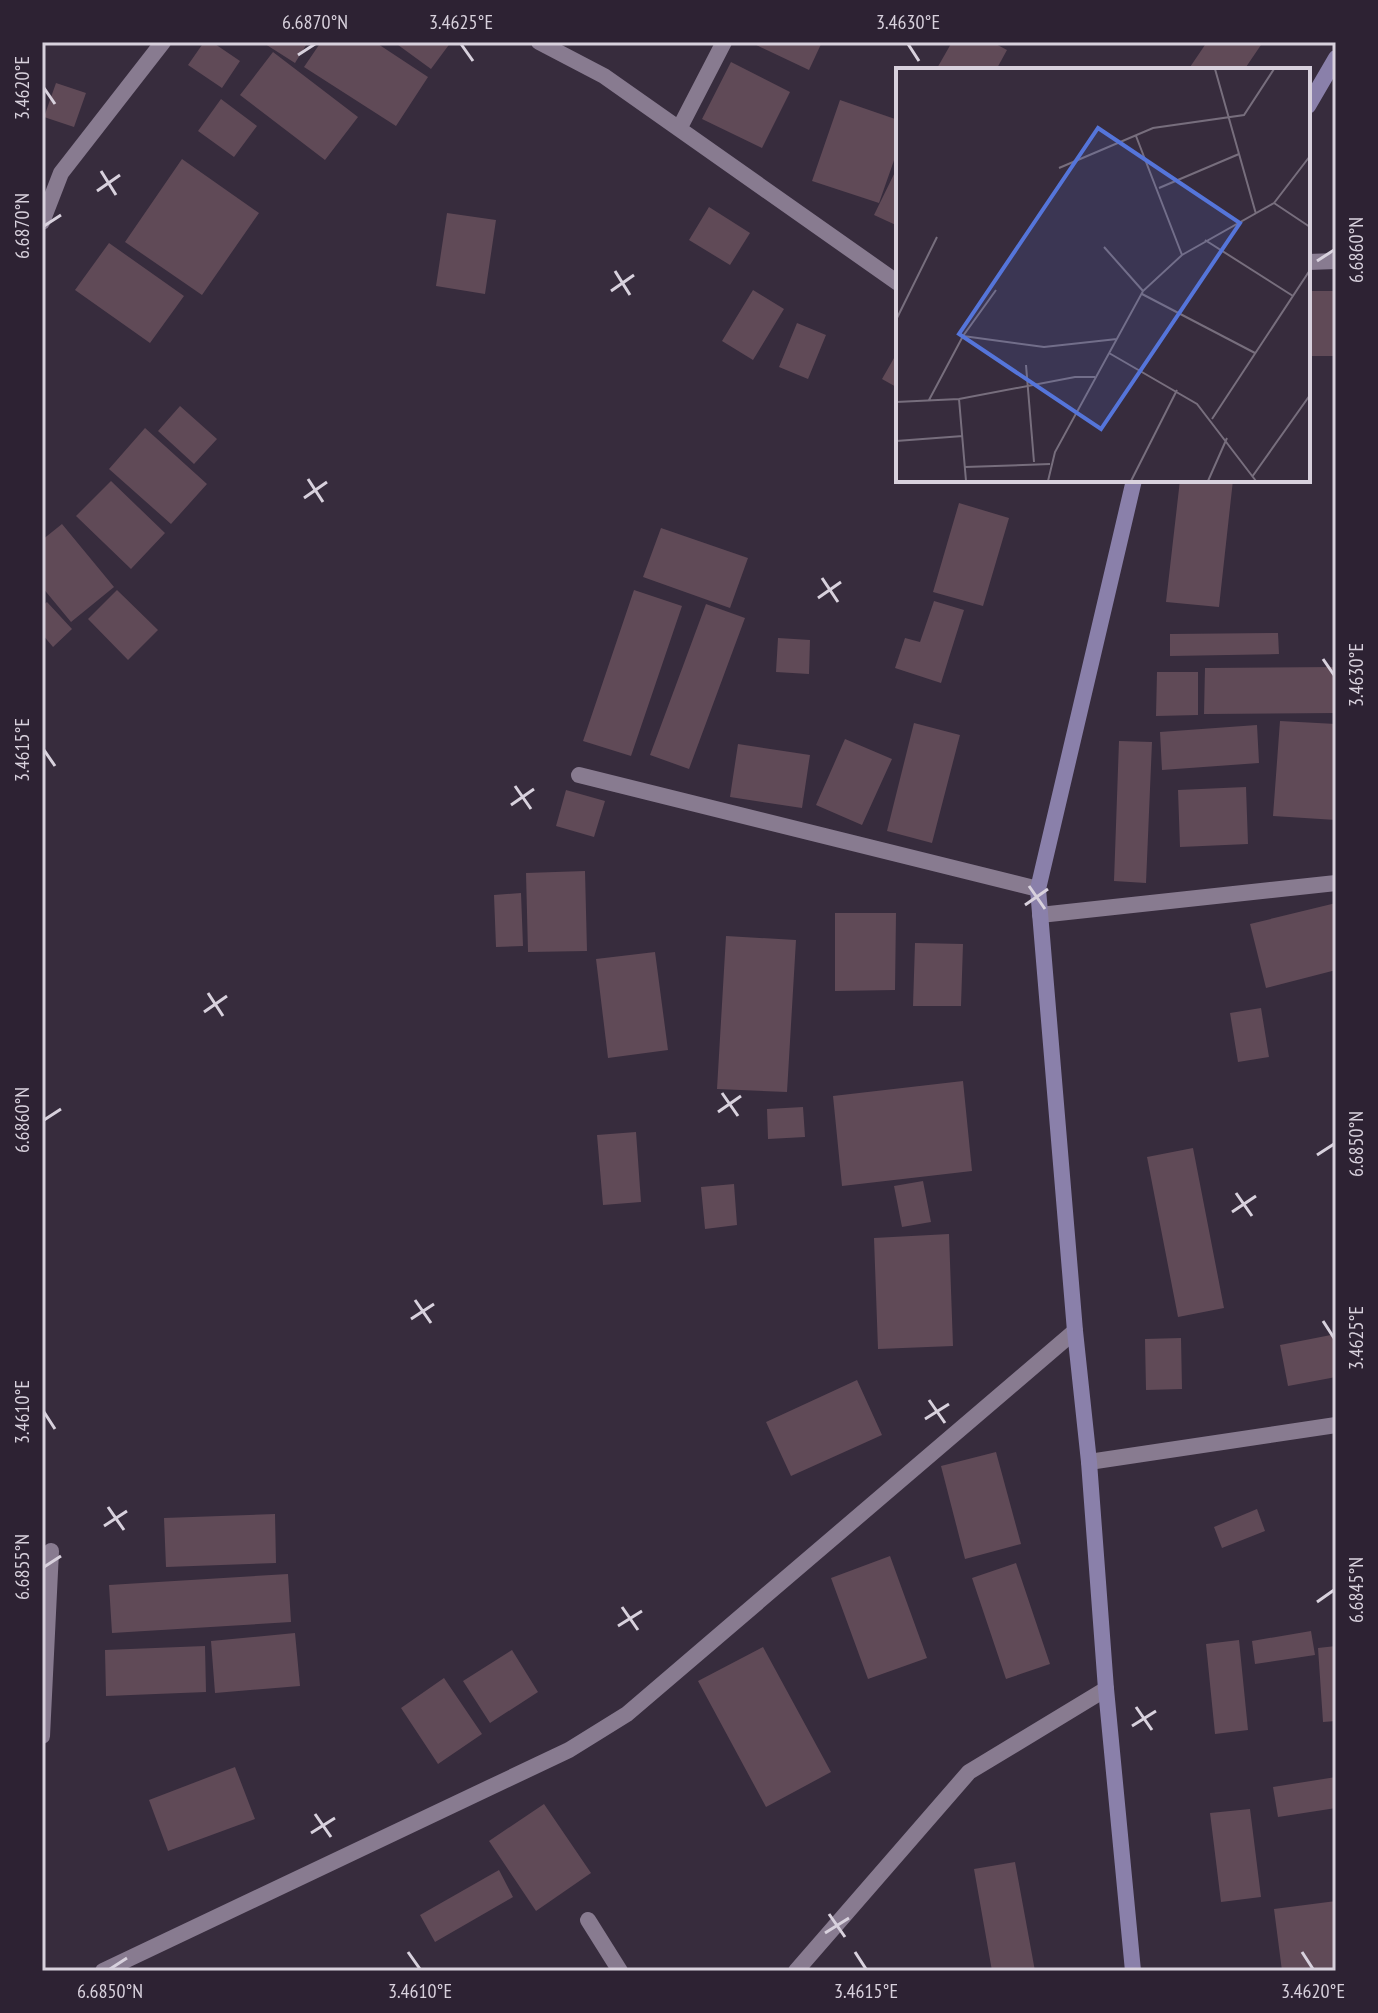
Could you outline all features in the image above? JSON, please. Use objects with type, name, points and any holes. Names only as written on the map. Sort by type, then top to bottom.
[{"type":"street","points":[[42,222],[61,173],[163,42]]},
{"type":"street","points":[[539,42],[604,76],[896,282]]},
{"type":"street","points":[[679,129],[724,42]]},
{"type":"street","points":[[1310,103],[1336,58]]},
{"type":"street","points":[[1310,262],[1336,261]]},
{"type":"street","points":[[1133,1971],[1038,889],[1134,482]]},
{"type":"street","points":[[579,775],[1038,889]]},
{"type":"street","points":[[1040,915],[1336,883]]},
{"type":"street","points":[[103,1971],[569,1750],[627,1714],[1075,1331]]},
{"type":"street","points":[[1089,1462],[1336,1425]]},
{"type":"street","points":[[42,1736],[51,1551]]},
{"type":"street","points":[[796,1971],[969,1772],[1106,1689]]},
{"type":"street","points":[[588,1920],[620,1971]]},
{"type":"building","points":[[204,42],[212,42],[240,61],[222,88],[188,65]]},
{"type":"building","points":[[262,42],[308,42],[295,63]]},
{"type":"building","points":[[321,42],[375,42],[428,77],[396,126],[304,67]]},
{"type":"building","points":[[394,42],[451,42],[431,69]]},
{"type":"building","points":[[750,42],[822,42],[809,70]]},
{"type":"building","points":[[952,42],[992,42],[1007,50],[997,68],[937,68]]},
{"type":"building","points":[[1207,42],[1263,42],[1245,68],[1189,68]]},
{"type":"building","points":[[273,52],[358,117],[325,160],[240,95]]},
{"type":"building","points":[[731,62],[790,92],[762,148],[702,119]]},
{"type":"building","points":[[56,83],[86,93],[74,127],[44,117]]},
{"type":"building","points":[[221,99],[257,126],[234,157],[198,131]]},
{"type":"building","points":[[840,100],[896,119],[896,155],[879,203],[812,181]]},
{"type":"building","points":[[182,159],[259,213],[202,295],[125,242]]},
{"type":"building","points":[[896,170],[896,225],[874,215]]},
{"type":"building","points":[[709,207],[750,233],[730,265],[689,240]]},
{"type":"building","points":[[447,213],[496,220],[485,294],[436,286]]},
{"type":"building","points":[[109,243],[184,296],[150,343],[75,290]]},
{"type":"building","points":[[753,290],[784,309],[753,360],[722,341]]},
{"type":"building","points":[[1310,291],[1336,291],[1336,356],[1310,356]]},
{"type":"building","points":[[797,323],[826,335],[808,379],[779,367]]},
{"type":"building","points":[[896,354],[896,387],[882,379]]},
{"type":"building","points":[[180,406],[217,439],[194,464],[158,431]]},
{"type":"building","points":[[145,428],[207,484],[171,524],[109,469]]},
{"type":"building","points":[[111,481],[165,533],[131,569],[76,516]]},
{"type":"building","points":[[1180,482],[1233,482],[1219,607],[1166,602]]},
{"type":"building","points":[[959,503],[1009,518],[983,606],[933,592]]},
{"type":"building","points":[[62,524],[114,587],[71,622],[42,587],[42,540]]},
{"type":"building","points":[[661,528],[748,558],[730,608],[643,577]]},
{"type":"building","points":[[117,590],[158,630],[128,660],[88,619]]},
{"type":"building","points":[[634,590],[682,606],[631,756],[583,741]]},
{"type":"building","points":[[934,601],[964,610],[941,683],[895,668],[905,638],[920,642]]},
{"type":"building","points":[[47,602],[72,629],[53,647],[42,634],[42,606]]},
{"type":"building","points":[[706,604],[745,618],[689,769],[650,755]]},
{"type":"building","points":[[1278,633],[1279,654],[1170,656],[1170,634]]},
{"type":"building","points":[[778,638],[810,640],[809,674],[776,672]]},
{"type":"building","points":[[1336,667],[1336,713],[1204,714],[1205,668]]},
{"type":"building","points":[[1157,672],[1198,672],[1198,715],[1156,716]]},
{"type":"building","points":[[1280,721],[1336,724],[1336,820],[1273,816]]},
{"type":"building","points":[[914,723],[960,735],[932,843],[887,831]]},
{"type":"building","points":[[1257,725],[1259,763],[1162,770],[1160,732]]},
{"type":"building","points":[[845,739],[892,759],[862,825],[816,805]]},
{"type":"building","points":[[1119,741],[1152,742],[1146,883],[1114,881]]},
{"type":"building","points":[[738,744],[810,755],[802,808],[730,797]]},
{"type":"building","points":[[1246,787],[1248,844],[1180,847],[1178,790]]},
{"type":"building","points":[[566,790],[605,801],[594,837],[556,826]]},
{"type":"building","points":[[585,871],[587,951],[528,952],[526,873]]},
{"type":"building","points":[[521,893],[523,946],[496,947],[494,895]]},
{"type":"building","points":[[1336,903],[1336,970],[1266,988],[1250,924]]},
{"type":"building","points":[[835,913],[896,913],[895,990],[835,991]]},
{"type":"building","points":[[726,936],[796,940],[787,1092],[717,1089]]},
{"type":"building","points":[[915,943],[963,944],[961,1006],[913,1006]]},
{"type":"building","points":[[655,952],[668,1050],[608,1058],[596,959]]},
{"type":"building","points":[[1261,1008],[1269,1057],[1238,1062],[1230,1013]]},
{"type":"building","points":[[963,1081],[972,1171],[842,1186],[833,1096]]},
{"type":"building","points":[[803,1107],[805,1137],[768,1139],[767,1109]]},
{"type":"building","points":[[636,1132],[641,1202],[603,1205],[597,1135]]},
{"type":"building","points":[[1193,1148],[1224,1308],[1178,1317],[1147,1157]]},
{"type":"building","points":[[923,1181],[931,1222],[902,1227],[894,1186]]},
{"type":"building","points":[[734,1184],[737,1225],[705,1229],[701,1187]]},
{"type":"building","points":[[949,1234],[953,1346],[878,1349],[874,1238]]},
{"type":"building","points":[[1336,1334],[1336,1377],[1288,1386],[1280,1345]]},
{"type":"building","points":[[1181,1338],[1182,1389],[1146,1390],[1145,1339]]},
{"type":"building","points":[[857,1380],[882,1435],[791,1476],[766,1422]]},
{"type":"building","points":[[996,1452],[1021,1544],[965,1559],[941,1466]]},
{"type":"building","points":[[1257,1509],[1265,1531],[1222,1548],[1214,1527]]},
{"type":"building","points":[[275,1514],[276,1563],[166,1567],[164,1518]]},
{"type":"building","points":[[890,1556],[927,1658],[868,1679],[831,1578]]},
{"type":"building","points":[[1016,1563],[1050,1664],[1006,1679],[972,1578]]},
{"type":"building","points":[[288,1574],[291,1622],[112,1633],[109,1585]]},
{"type":"building","points":[[1311,1631],[1315,1655],[1255,1664],[1252,1641]]},
{"type":"building","points":[[295,1633],[300,1686],[215,1693],[211,1641]]},
{"type":"building","points":[[1239,1640],[1248,1730],[1215,1734],[1206,1644]]},
{"type":"building","points":[[205,1646],[206,1692],[106,1696],[105,1650]]},
{"type":"building","points":[[1336,1646],[1336,1721],[1323,1722],[1318,1648]]},
{"type":"building","points":[[763,1647],[831,1772],[766,1807],[698,1681]]},
{"type":"building","points":[[512,1650],[538,1692],[490,1723],[463,1681]]},
{"type":"building","points":[[444,1678],[482,1734],[438,1764],[401,1708]]},
{"type":"building","points":[[235,1767],[255,1819],[168,1851],[149,1800]]},
{"type":"building","points":[[1336,1777],[1336,1808],[1278,1817],[1273,1787]]},
{"type":"building","points":[[544,1804],[591,1873],[536,1911],[489,1841]]},
{"type":"building","points":[[1250,1809],[1261,1897],[1221,1902],[1210,1813]]},
{"type":"building","points":[[1015,1862],[1035,1971],[992,1971],[974,1869]]},
{"type":"building","points":[[499,1870],[513,1897],[435,1942],[420,1915]]},
{"type":"building","points":[[1336,1901],[1336,1971],[1282,1971],[1274,1909]]}]
